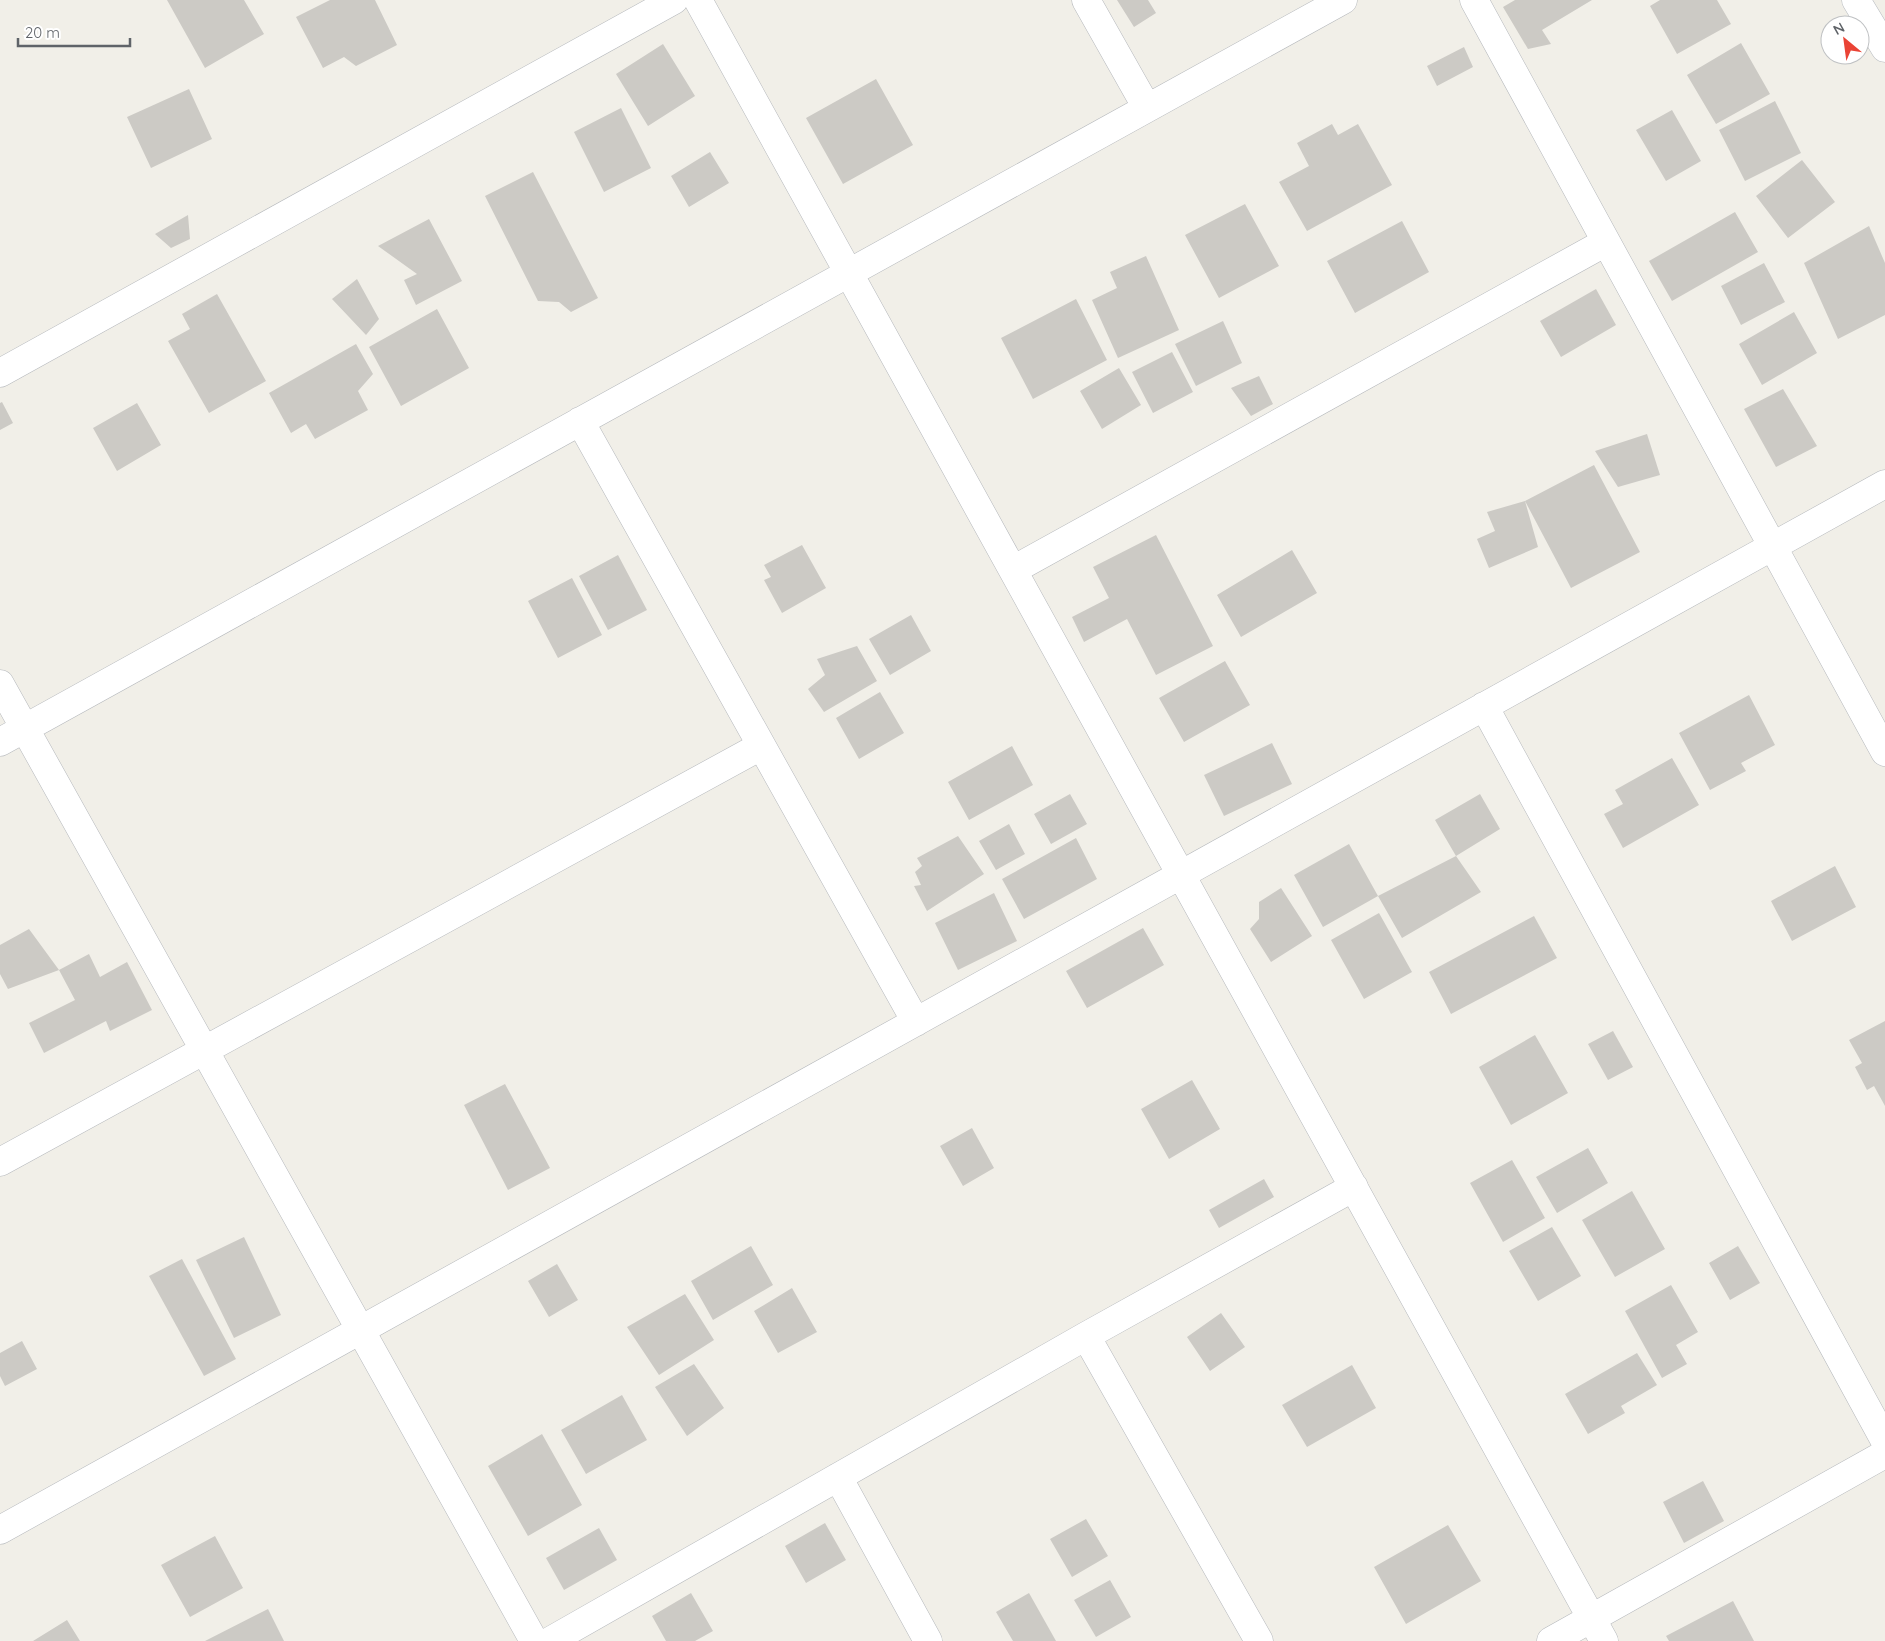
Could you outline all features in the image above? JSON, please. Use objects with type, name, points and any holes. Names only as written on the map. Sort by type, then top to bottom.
[{"type":"street","points":[[0,373],[674,0]]},
{"type":"street","points":[[698,0],[1598,1630]]},
{"type":"street","points":[[1086,0],[1147,108]]},
{"type":"street","points":[[0,742],[1343,0]]},
{"type":"street","points":[[1474,0],[1885,752]]},
{"type":"street","points":[[1856,0],[1885,48]]},
{"type":"street","points":[[1013,570],[1606,242]]},
{"type":"street","points":[[580,421],[916,1022]]},
{"type":"street","points":[[0,1530],[1885,484]]},
{"type":"street","points":[[0,684],[534,1641]]},
{"type":"street","points":[[1484,706],[1885,1441]]},
{"type":"street","points":[[0,1162],[761,746]]},
{"type":"street","points":[[550,1641],[1086,1336],[1354,1187]]},
{"type":"street","points":[[1086,1336],[1259,1641]]},
{"type":"street","points":[[1550,1641],[1598,1630],[1885,1454]]},
{"type":"street","points":[[838,1477],[928,1641]]},
{"type":"building","points":[[167,0],[244,0],[264,34],[205,68]]},
{"type":"building","points":[[330,0],[375,0],[397,45],[356,66],[344,57],[323,68],[296,17]]},
{"type":"building","points":[[1117,0],[1148,0],[1156,13],[1134,27]]},
{"type":"building","points":[[1515,0],[1592,0],[1542,30],[1551,44],[1528,49],[1503,7]]},
{"type":"building","points":[[1660,0],[1717,0],[1731,24],[1677,54],[1650,6]]},
{"type":"building","points":[[1741,43],[1770,94],[1716,124],[1687,75]]},
{"type":"building","points":[[663,44],[695,96],[648,126],[616,74]]},
{"type":"building","points":[[1464,47],[1473,67],[1437,86],[1427,66]]},
{"type":"building","points":[[876,79],[913,145],[843,184],[806,118]]},
{"type":"building","points":[[189,89],[212,139],[151,168],[127,117]]},
{"type":"building","points":[[1775,101],[1801,153],[1745,181],[1719,130]]},
{"type":"building","points":[[621,108],[651,168],[604,192],[574,132]]},
{"type":"building","points":[[1672,110],[1701,161],[1666,181],[1636,130]]},
{"type":"building","points":[[1332,124],[1338,135],[1358,124],[1392,185],[1307,231],[1279,182],[1309,166],[1297,143]]},
{"type":"building","points":[[710,152],[729,183],[689,207],[671,176]]},
{"type":"building","points":[[1802,160],[1835,202],[1788,238],[1756,196]]},
{"type":"building","points":[[533,172],[598,298],[571,312],[559,302],[538,301],[485,196]]},
{"type":"building","points":[[1245,204],[1279,266],[1219,298],[1185,235]]},
{"type":"building","points":[[1735,212],[1758,252],[1672,301],[1649,261]]},
{"type":"building","points":[[188,215],[190,239],[171,248],[155,234]]},
{"type":"building","points":[[429,219],[462,281],[416,305],[404,280],[417,274],[378,246]]},
{"type":"building","points":[[1402,221],[1429,272],[1355,313],[1327,261]]},
{"type":"building","points":[[1869,226],[1885,263],[1885,315],[1838,339],[1804,263]]},
{"type":"building","points":[[1146,256],[1179,330],[1118,358],[1092,300],[1117,288],[1110,272]]},
{"type":"building","points":[[1764,263],[1785,302],[1741,325],[1721,286]]},
{"type":"building","points":[[357,279],[379,319],[366,335],[332,299]]},
{"type":"building","points":[[1596,289],[1616,325],[1561,357],[1540,321]]},
{"type":"building","points":[[217,294],[266,381],[209,413],[168,341],[190,329],[182,314]]},
{"type":"building","points":[[1076,299],[1107,360],[1033,399],[1001,338]]},
{"type":"building","points":[[437,309],[469,368],[401,406],[369,347]]},
{"type":"building","points":[[1794,312],[1817,353],[1762,385],[1739,344]]},
{"type":"building","points":[[1223,321],[1242,363],[1196,386],[1175,344]]},
{"type":"building","points":[[356,344],[373,374],[358,391],[368,410],[315,439],[306,424],[291,433],[269,393]]},
{"type":"building","points":[[1172,352],[1193,392],[1153,413],[1132,372]]},
{"type":"building","points":[[1119,368],[1141,405],[1102,429],[1080,391]]},
{"type":"building","points":[[1259,376],[1273,404],[1251,416],[1231,388]]},
{"type":"building","points":[[1783,389],[1817,446],[1776,467],[1744,409]]},
{"type":"building","points":[[2,402],[13,423],[0,430],[0,403]]},
{"type":"building","points":[[137,403],[161,445],[117,471],[93,428]]},
{"type":"building","points":[[1647,434],[1660,475],[1618,487],[1595,451]]},
{"type":"building","points":[[1594,465],[1640,552],[1571,588],[1525,501]]},
{"type":"building","points":[[1525,501],[1538,547],[1489,568],[1477,539],[1495,531],[1487,512]]},
{"type":"building","points":[[1156,535],[1213,646],[1156,675],[1127,619],[1084,642],[1072,617],[1109,598],[1093,567]]},
{"type":"building","points":[[802,545],[826,588],[782,613],[764,580],[771,577],[764,565]]},
{"type":"building","points":[[1292,550],[1317,593],[1241,637],[1217,595]]},
{"type":"building","points":[[618,555],[647,610],[608,630],[579,576]]},
{"type":"building","points":[[572,578],[602,635],[558,658],[528,601]]},
{"type":"building","points":[[911,615],[931,651],[890,675],[869,639]]},
{"type":"building","points":[[857,646],[877,681],[824,712],[808,689],[825,675],[817,659]]},
{"type":"building","points":[[1225,661],[1250,705],[1184,742],[1159,698]]},
{"type":"building","points":[[880,692],[904,733],[859,759],[836,718]]},
{"type":"building","points":[[1749,695],[1775,745],[1741,763],[1746,771],[1710,790],[1679,733]]},
{"type":"building","points":[[1272,743],[1292,784],[1224,816],[1204,775]]},
{"type":"building","points":[[1012,746],[1033,785],[969,820],[948,782]]},
{"type":"building","points":[[1672,758],[1699,805],[1623,848],[1604,814],[1623,804],[1615,790]]},
{"type":"building","points":[[1070,794],[1087,824],[1051,844],[1034,814]]},
{"type":"building","points":[[1480,794],[1500,829],[1456,856],[1435,820]]},
{"type":"building","points":[[1009,824],[1025,854],[996,870],[979,841]]},
{"type":"building","points":[[958,836],[984,874],[927,911],[914,886],[921,885],[915,872],[922,866],[917,858]]},
{"type":"building","points":[[1076,838],[1097,879],[1024,919],[1002,879]]},
{"type":"building","points":[[1349,844],[1378,896],[1323,927],[1294,875]]},
{"type":"building","points":[[1456,856],[1481,892],[1402,938],[1378,896]]},
{"type":"building","points":[[1835,866],[1856,907],[1792,941],[1771,901]]},
{"type":"building","points":[[1281,888],[1312,936],[1271,962],[1250,929],[1259,919],[1259,902]]},
{"type":"building","points":[[994,893],[1017,941],[958,970],[935,923]]},
{"type":"building","points":[[1379,913],[1412,972],[1364,999],[1331,940]]},
{"type":"building","points":[[1534,916],[1557,958],[1451,1014],[1429,972]]},
{"type":"building","points":[[1143,928],[1164,965],[1087,1008],[1066,971]]},
{"type":"building","points":[[29,929],[59,970],[8,989],[0,974],[0,945]]},
{"type":"building","points":[[89,954],[100,977],[127,962],[152,1010],[110,1031],[106,1021],[44,1053],[29,1023],[75,1000],[59,970]]},
{"type":"building","points":[[1885,1021],[1885,1106],[1874,1086],[1867,1090],[1855,1067],[1862,1063],[1849,1040]]},
{"type":"building","points":[[1613,1031],[1633,1067],[1608,1080],[1588,1044]]},
{"type":"building","points":[[1535,1035],[1568,1093],[1511,1125],[1479,1067]]},
{"type":"building","points":[[1192,1080],[1220,1129],[1169,1159],[1141,1109]]},
{"type":"building","points":[[505,1084],[550,1168],[508,1190],[464,1105]]},
{"type":"building","points":[[972,1128],[994,1168],[963,1186],[940,1146]]},
{"type":"building","points":[[1588,1148],[1608,1183],[1557,1213],[1536,1177]]},
{"type":"building","points":[[1512,1160],[1545,1218],[1503,1242],[1470,1183]]},
{"type":"building","points":[[1264,1179],[1274,1197],[1219,1228],[1209,1210]]},
{"type":"building","points":[[1632,1191],[1665,1249],[1615,1277],[1582,1220]]},
{"type":"building","points":[[1552,1227],[1581,1276],[1538,1301],[1509,1251]]},
{"type":"building","points":[[244,1237],[281,1315],[234,1338],[196,1260]]},
{"type":"building","points":[[751,1246],[773,1285],[713,1320],[691,1281]]},
{"type":"building","points":[[1738,1246],[1760,1283],[1730,1300],[1709,1263]]},
{"type":"building","points":[[182,1259],[236,1359],[204,1376],[149,1276]]},
{"type":"building","points":[[557,1264],[578,1300],[549,1317],[528,1281]]},
{"type":"building","points":[[1671,1285],[1698,1332],[1676,1345],[1687,1364],[1662,1378],[1625,1311]]},
{"type":"building","points":[[792,1288],[817,1332],[778,1353],[754,1311]]},
{"type":"building","points":[[685,1294],[714,1340],[659,1375],[627,1327]]},
{"type":"building","points":[[1221,1313],[1245,1347],[1210,1371],[1187,1337]]},
{"type":"building","points":[[22,1341],[37,1369],[5,1386],[0,1376],[0,1353]]},
{"type":"building","points":[[1637,1353],[1657,1385],[1621,1406],[1625,1413],[1588,1434],[1565,1394]]},
{"type":"building","points":[[694,1364],[724,1408],[687,1436],[655,1387]]},
{"type":"building","points":[[1352,1365],[1376,1408],[1307,1447],[1282,1405]]},
{"type":"building","points":[[622,1395],[647,1440],[586,1474],[561,1430]]},
{"type":"building","points":[[542,1434],[582,1505],[528,1536],[488,1466]]},
{"type":"building","points":[[1703,1481],[1724,1521],[1684,1543],[1663,1502]]},
{"type":"building","points":[[1086,1519],[1108,1556],[1072,1577],[1050,1539]]},
{"type":"building","points":[[825,1523],[846,1560],[806,1583],[785,1546]]},
{"type":"building","points":[[1448,1525],[1481,1581],[1406,1624],[1374,1567]]},
{"type":"building","points":[[599,1528],[617,1560],[564,1590],[546,1558]]},
{"type":"building","points":[[215,1536],[243,1588],[190,1617],[161,1565]]},
{"type":"building","points":[[1110,1580],[1131,1617],[1096,1637],[1074,1600]]},
{"type":"building","points":[[691,1593],[713,1631],[695,1641],[666,1641],[652,1616]]},
{"type":"building","points":[[1029,1593],[1056,1641],[1013,1641],[996,1612]]},
{"type":"building","points":[[1733,1601],[1754,1641],[1669,1641],[1666,1636]]},
{"type":"building","points":[[268,1609],[284,1641],[205,1641]]},
{"type":"building","points":[[67,1620],[80,1641],[33,1641]]}]
